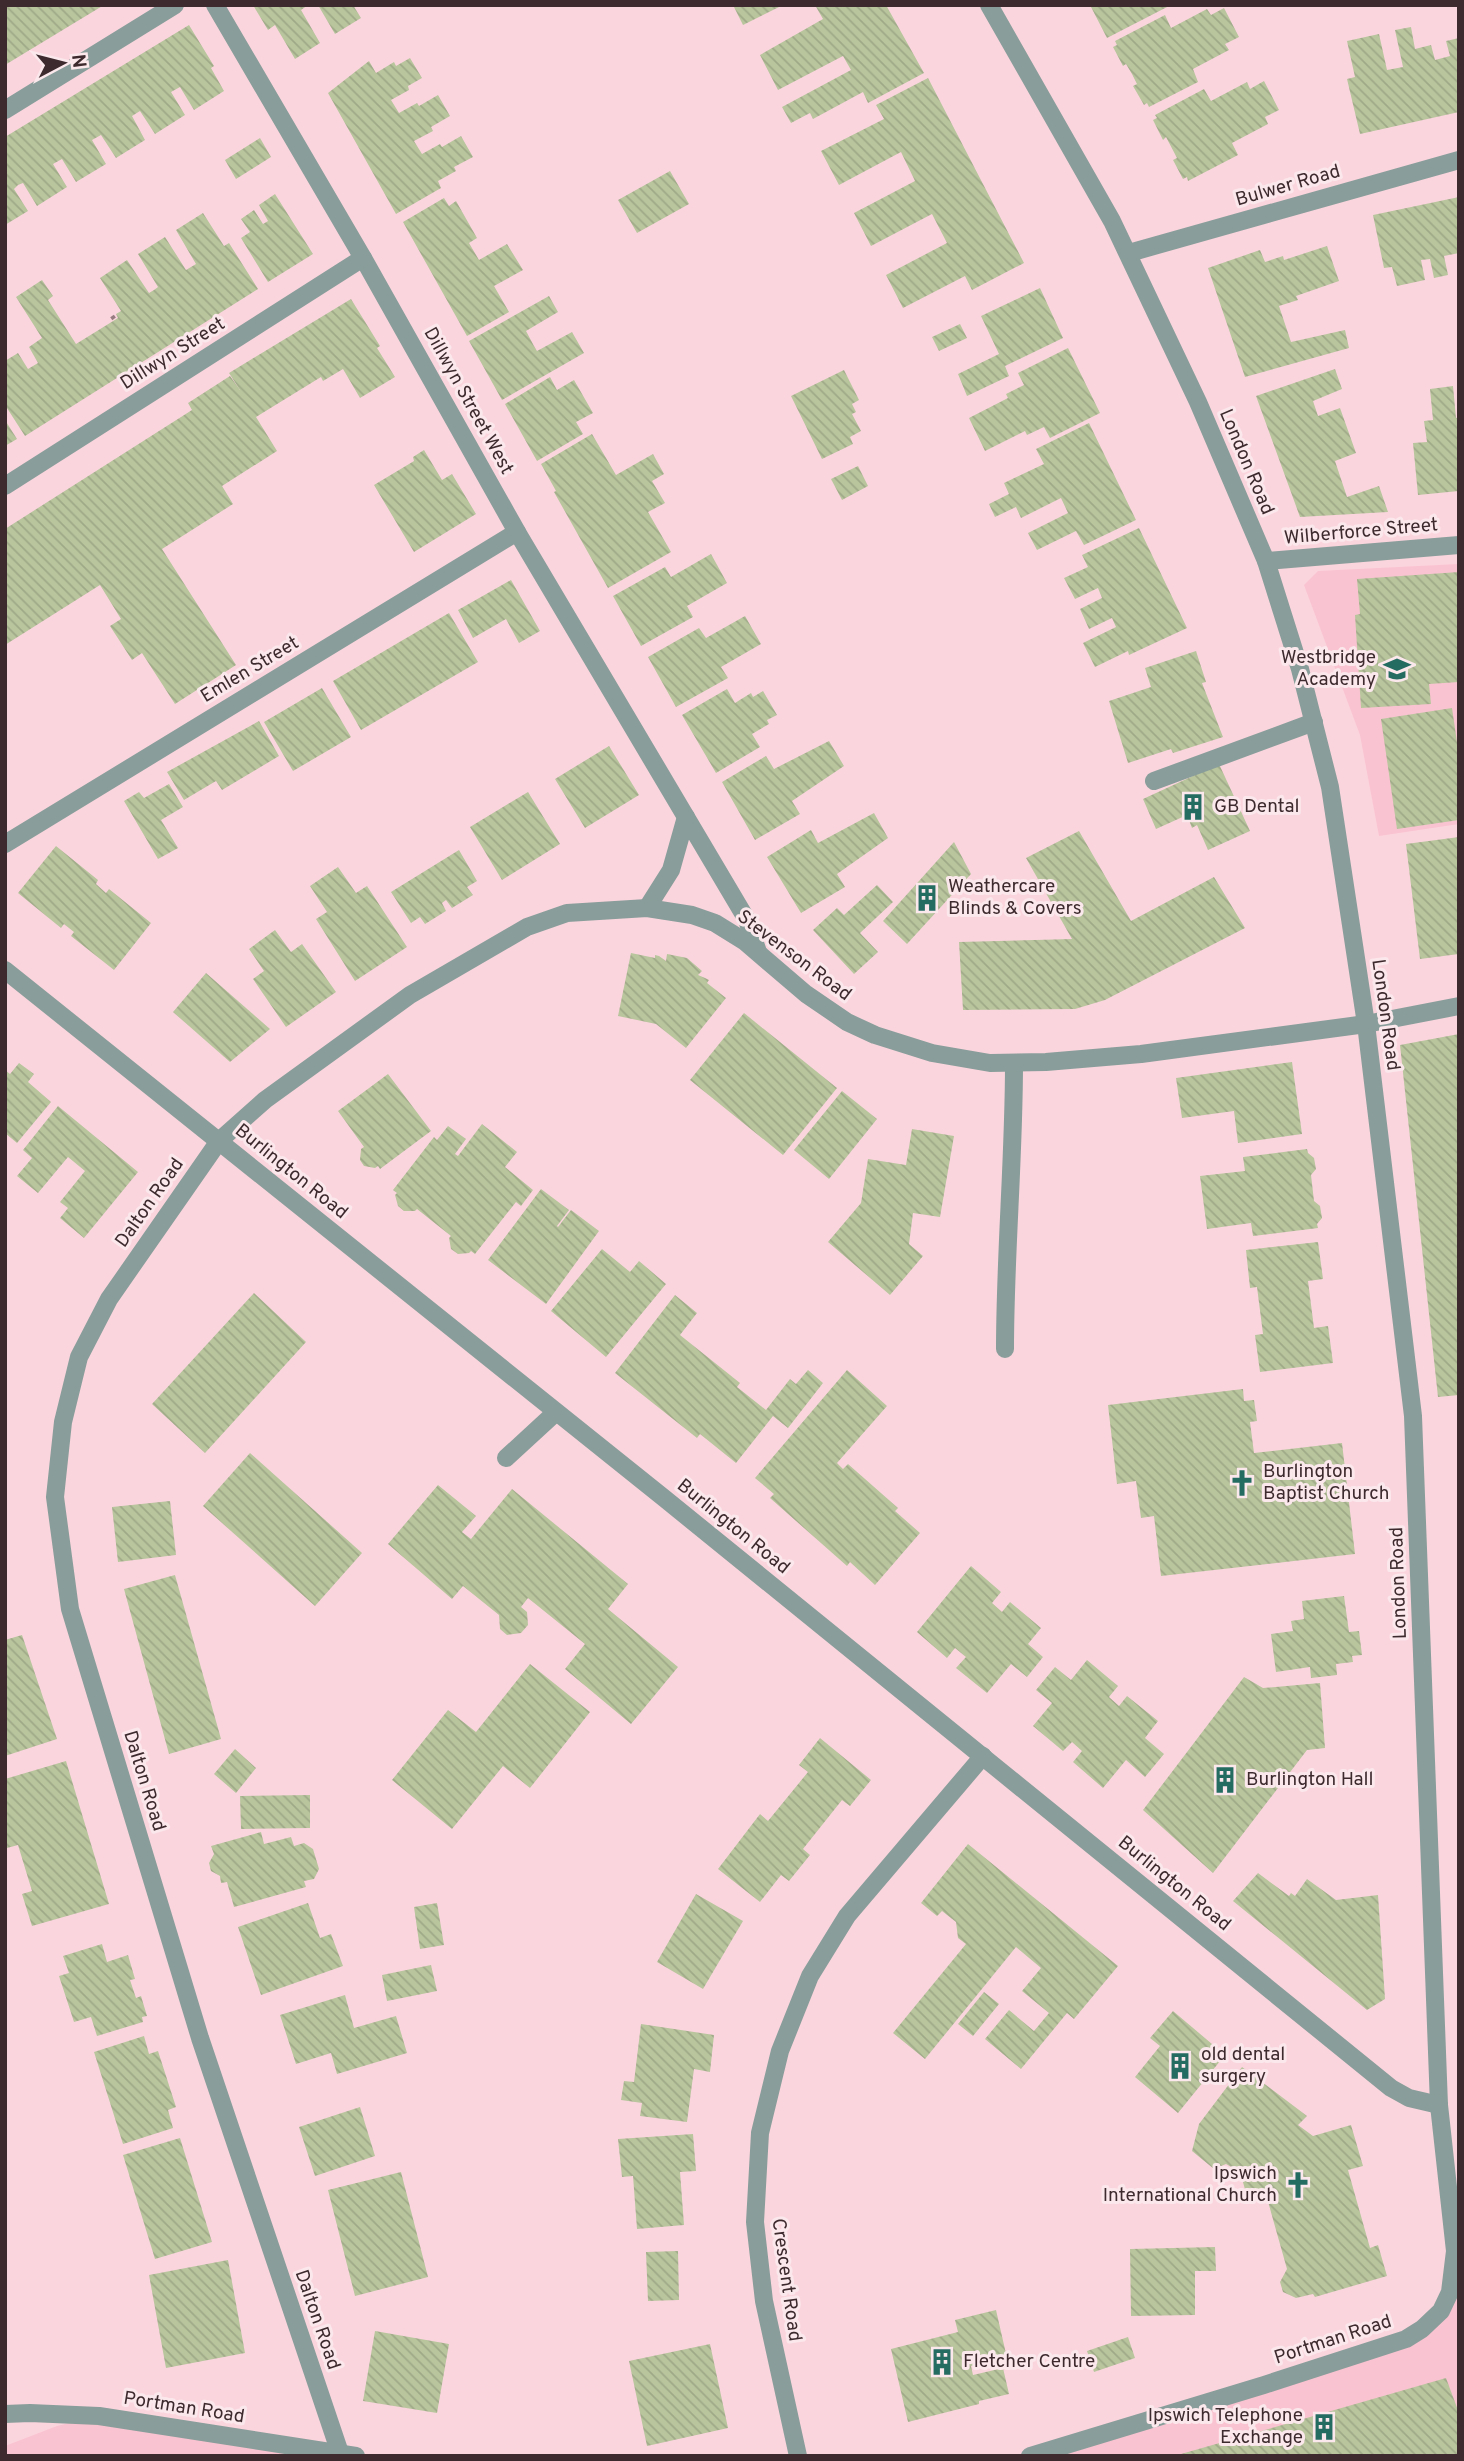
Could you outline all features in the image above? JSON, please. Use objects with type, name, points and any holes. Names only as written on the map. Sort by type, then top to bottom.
[{"type":"street","points":[[5,110],[175,5]]},
{"type":"street","name":"Dillwyn Street West","points":[[215,5],[363,258],[517,532],[747,920],[759,954]]},
{"type":"street","name":"London Road","points":[[989,5],[1129,253],[1198,402],[1266,561],[1314,722],[1330,788],[1366,1024],[1413,1416],[1439,2105]]},
{"type":"street","name":"Bulwer Road","points":[[1129,253],[1459,160]]},
{"type":"street","name":"Dillwyn Street","points":[[5,486],[363,258]]},
{"type":"street","name":"Emlen Street","points":[[5,844],[517,532]]},
{"type":"street","name":"Wilberforce Street","points":[[1266,561],[1459,545]]},
{"type":"street","points":[[1154,781],[1314,722]]},
{"type":"street","points":[[647,908],[671,870],[686,817]]},
{"type":"street","name":"Stevenson Road","points":[[219,1141],[265,1100],[410,995],[527,927],[567,914],[647,908],[692,915],[715,923],[744,941],[827,1010],[875,1035],[932,1053],[968,1060],[1014,1064],[1141,1054],[1366,1024],[1459,1006]]},
{"type":"street","name":"Burlington Road","points":[[5,970],[983,1756],[1391,2088],[1409,2098],[1439,2105]]},
{"type":"street","points":[[1005,1349],[1005,1271],[1014,1124],[1014,1064]]},
{"type":"street","name":"Dalton Road","points":[[219,1141],[109,1299],[79,1357],[63,1422],[55,1497],[74,1622],[200,2038],[348,2454]]},
{"type":"street","points":[[506,1458],[555,1413]]},
{"type":"street","name":"Crescent Road","points":[[798,2456],[764,2301],[755,2222],[760,2133],[780,2052],[810,1976],[847,1916],[983,1756]]},
{"type":"street","name":"Portman Road","points":[[1030,2456],[1406,2339],[1422,2329],[1441,2311],[1454,2276],[1455,2251],[1439,2105]]},
{"type":"street","name":"Portman Road","points":[[5,2414],[99,2416],[348,2454]]},
{"type":"shaded area","name":"Westbridge Academy","points":[[1459,564],[1459,824],[1379,836],[1360,735],[1304,585],[1318,571]]},
{"type":"shaded area","points":[[1459,2279],[1459,2456],[1030,2456],[1406,2339]]},
{"type":"shaded area","points":[[99,2416],[320,2456],[5,2456],[5,2446],[57,2426]]},
{"type":"building","points":[[5,5],[104,5],[5,65]]},
{"type":"building","points":[[253,5],[308,5],[301,10],[320,43],[295,59],[275,25],[268,30]]},
{"type":"building","points":[[318,5],[353,5],[361,18],[335,34]]},
{"type":"building","points":[[733,5],[783,5],[743,25]]},
{"type":"building","points":[[815,5],[886,5],[924,73],[868,103],[863,92],[813,119],[810,113],[791,123],[782,107],[851,70],[843,56],[778,90],[760,55],[823,19]]},
{"type":"building","points":[[1090,5],[1171,5],[1107,38]]},
{"type":"building","points":[[1224,8],[1239,37],[1225,44],[1229,50],[1193,69],[1198,82],[1149,107],[1147,103],[1144,105],[1133,86],[1137,84],[1132,74],[1126,64],[1123,66],[1113,47],[1117,45],[1115,41],[1165,15],[1171,28],[1207,9],[1211,15]]},
{"type":"building","points":[[189,25],[214,66],[211,68],[224,91],[194,110],[180,87],[171,92],[185,115],[155,134],[140,111],[132,116],[145,140],[116,158],[101,135],[92,140],[106,164],[76,182],[62,159],[53,164],[67,187],[37,206],[23,183],[18,185],[14,189],[28,211],[5,225],[5,137]]},
{"type":"building","points":[[1411,27],[1415,49],[1431,45],[1435,60],[1450,56],[1446,41],[1459,38],[1459,112],[1360,134],[1347,79],[1355,77],[1347,41],[1379,34],[1387,70],[1403,67],[1395,30]]},
{"type":"building","points":[[410,58],[422,78],[408,86],[409,90],[391,100],[399,113],[438,95],[450,116],[431,127],[433,131],[414,141],[422,154],[461,136],[473,157],[454,167],[456,171],[438,181],[441,188],[396,214],[328,93],[369,61],[376,73],[394,62],[396,66]]},
{"type":"building","points":[[928,78],[1024,263],[972,290],[965,276],[903,308],[886,275],[947,243],[932,214],[871,246],[854,213],[915,181],[901,152],[839,185],[821,151],[884,119],[876,105]]},
{"type":"building","points":[[1264,81],[1279,110],[1265,117],[1268,124],[1232,143],[1238,155],[1188,181],[1187,177],[1183,179],[1173,160],[1177,158],[1166,137],[1163,140],[1153,120],[1157,118],[1155,115],[1204,89],[1211,101],[1247,82],[1250,89]]},
{"type":"building","points":[[260,138],[271,157],[236,179],[225,160]]},
{"type":"building","points":[[670,171],[689,204],[637,233],[618,200]]},
{"type":"building","points":[[275,194],[313,254],[268,282],[241,238],[250,232],[241,219],[254,210],[263,224],[268,221],[259,205]]},
{"type":"building","points":[[1459,197],[1459,253],[1444,256],[1448,275],[1434,278],[1430,259],[1421,260],[1425,280],[1397,286],[1392,267],[1384,268],[1373,215]]},
{"type":"building","points":[[444,198],[449,206],[456,201],[477,238],[469,243],[479,260],[507,244],[523,270],[494,286],[509,312],[467,336],[403,222]]},
{"type":"building","points":[[203,213],[224,246],[229,243],[258,289],[25,436],[5,405],[5,361],[18,353],[28,369],[38,363],[29,347],[42,338],[16,297],[42,280],[53,296],[48,300],[76,344],[118,318],[116,314],[121,311],[100,278],[127,260],[149,293],[158,287],[138,254],[165,237],[186,270],[196,264],[176,230]]},
{"type":"building","points":[[1327,246],[1339,281],[1296,296],[1298,300],[1279,306],[1291,342],[1345,330],[1349,348],[1245,377],[1208,268],[1260,250],[1265,262],[1283,256],[1284,260]]},
{"type":"building","points":[[1040,288],[1063,338],[1005,366],[1009,376],[967,396],[958,374],[999,354],[981,316]]},
{"type":"building","points":[[549,296],[558,312],[526,331],[537,351],[572,332],[584,353],[502,400],[469,341]]},
{"type":"building","points":[[351,299],[380,346],[377,348],[395,377],[360,398],[343,369],[323,381],[321,377],[256,417],[277,451],[222,486],[233,504],[162,549],[236,665],[175,704],[142,653],[132,660],[110,626],[121,619],[100,585],[5,645],[5,529],[192,410],[188,403],[230,376],[240,390],[229,373]]},
{"type":"building","points":[[960,324],[967,338],[939,351],[932,337]]},
{"type":"building","points":[[1068,348],[1100,413],[1050,438],[1044,427],[1027,435],[1025,431],[985,451],[969,418],[1008,398],[1006,394],[1024,385],[1018,373]]},
{"type":"building","points":[[1335,369],[1342,389],[1313,401],[1318,416],[1340,408],[1356,453],[1335,461],[1347,497],[1379,486],[1388,512],[1300,517],[1256,396]]},
{"type":"building","points":[[844,370],[859,400],[852,404],[856,412],[852,414],[861,431],[850,437],[853,444],[822,459],[791,396]]},
{"type":"building","points":[[550,377],[557,390],[574,380],[593,413],[576,422],[583,434],[537,461],[505,404]]},
{"type":"building","points":[[1453,386],[1456,418],[1459,417],[1459,491],[1418,495],[1413,443],[1427,442],[1424,421],[1433,420],[1430,389]]},
{"type":"building","points":[[5,420],[17,439],[5,446]]},
{"type":"building","points":[[1089,423],[1136,520],[1084,545],[1076,531],[1037,550],[1028,533],[1068,513],[1061,498],[1021,518],[1016,507],[995,517],[989,504],[1009,494],[1004,483],[1044,464],[1036,449]]},
{"type":"building","points":[[592,434],[616,475],[653,454],[664,474],[652,481],[665,503],[648,512],[671,552],[608,588],[541,464]]},
{"type":"building","points":[[424,450],[442,480],[452,474],[476,514],[414,552],[374,485],[414,461],[413,457]]},
{"type":"building","points":[[858,466],[868,486],[842,500],[831,479]]},
{"type":"building","points":[[1139,528],[1187,628],[1129,655],[1128,651],[1095,667],[1083,643],[1116,627],[1112,618],[1089,629],[1080,609],[1102,598],[1098,588],[1075,599],[1064,578],[1088,567],[1082,555]]},
{"type":"building","points":[[711,554],[727,583],[687,606],[693,617],[641,646],[613,596],[665,567],[671,577]]},
{"type":"building","points":[[1459,572],[1459,682],[1429,684],[1431,704],[1361,708],[1355,615],[1360,614],[1357,579]]},
{"type":"building","points":[[511,580],[540,631],[519,643],[506,619],[473,638],[458,610]]},
{"type":"building","points":[[449,613],[478,662],[361,730],[333,681]]},
{"type":"building","points":[[745,616],[761,644],[721,667],[728,678],[676,707],[648,657],[699,628],[706,638]]},
{"type":"building","points":[[1196,651],[1206,682],[1202,683],[1223,737],[1173,753],[1171,749],[1128,763],[1109,701],[1151,687],[1145,668]]},
{"type":"building","points":[[322,688],[351,737],[293,771],[264,722]]},
{"type":"building","points":[[727,689],[735,703],[751,693],[753,697],[763,691],[777,715],[767,720],[769,724],[752,734],[760,747],[716,773],[682,715]]},
{"type":"building","points":[[1452,708],[1459,756],[1459,820],[1397,829],[1381,719]]},
{"type":"building","points":[[259,721],[279,756],[222,790],[216,781],[184,800],[167,772]]},
{"type":"building","points":[[829,741],[844,766],[792,801],[800,814],[755,840],[722,782],[766,756],[774,769]]},
{"type":"building","points":[[609,746],[639,795],[585,828],[555,779]]},
{"type":"building","name":"GB Dental","points":[[1219,764],[1250,831],[1208,850],[1197,825],[1192,828],[1187,815],[1156,829],[1143,799]]},
{"type":"building","points":[[169,784],[183,807],[161,820],[178,848],[158,859],[124,801],[139,792],[144,798]]},
{"type":"building","points":[[528,792],[560,844],[502,880],[470,827]]},
{"type":"building","points":[[874,813],[888,838],[837,874],[845,887],[801,913],[767,857],[811,830],[818,843]]},
{"type":"building","points":[[1079,831],[1131,921],[1214,877],[1245,928],[1105,1000],[1075,1009],[963,1010],[959,942],[1072,939],[1026,858]]},
{"type":"building","points":[[1459,837],[1459,954],[1420,959],[1406,844]]},
{"type":"building","name":"Weathercare Blinds & Covers","points":[[954,842],[971,874],[907,944],[883,921]]},
{"type":"building","points":[[56,846],[98,880],[96,884],[106,893],[109,889],[151,923],[114,970],[71,936],[74,932],[64,924],[61,928],[18,893]]},
{"type":"building","points":[[459,850],[477,881],[467,887],[473,895],[452,908],[446,900],[442,903],[446,911],[425,924],[420,917],[411,923],[391,892]]},
{"type":"building","points":[[338,867],[356,893],[367,886],[407,947],[355,981],[316,919],[327,912],[310,886]]},
{"type":"building","points":[[877,885],[893,902],[860,933],[878,952],[854,974],[813,930],[837,908],[844,915]]},
{"type":"building","points":[[275,930],[291,952],[302,944],[336,992],[286,1027],[253,979],[264,971],[249,949]]},
{"type":"building","points":[[631,953],[655,958],[655,955],[666,961],[667,954],[687,958],[702,971],[698,975],[709,980],[707,983],[726,998],[686,1048],[656,1024],[618,1016]]},
{"type":"building","points":[[206,973],[270,1029],[230,1062],[173,1012]]},
{"type":"building","points":[[744,1013],[837,1088],[783,1155],[690,1080]]},
{"type":"building","points":[[1459,1034],[1459,1395],[1438,1397],[1400,1045]]},
{"type":"building","points":[[1292,1062],[1302,1134],[1238,1143],[1234,1111],[1182,1118],[1176,1078]]},
{"type":"building","points":[[19,1063],[34,1074],[28,1082],[51,1102],[17,1143],[5,1133],[5,1070],[10,1074]]},
{"type":"building","points":[[388,1074],[431,1131],[380,1169],[378,1166],[364,1166],[360,1160],[361,1149],[364,1147],[338,1111]]},
{"type":"building","points":[[842,1091],[877,1119],[829,1179],[794,1150]]},
{"type":"building","points":[[58,1106],[138,1172],[84,1238],[60,1218],[68,1208],[60,1202],[85,1171],[68,1157],[38,1193],[17,1176],[32,1158],[23,1150]]},
{"type":"building","points":[[482,1124],[517,1152],[505,1167],[533,1190],[521,1206],[516,1202],[475,1254],[471,1251],[458,1254],[451,1249],[451,1236],[417,1209],[404,1211],[398,1206],[395,1195],[397,1193],[393,1190],[434,1137],[437,1140],[448,1126],[466,1139],[455,1154],[458,1156]]},
{"type":"building","points":[[912,1129],[954,1136],[940,1217],[913,1213],[909,1244],[923,1256],[890,1295],[828,1242],[861,1203],[868,1159],[906,1165]]},
{"type":"building","points":[[1307,1149],[1314,1158],[1316,1169],[1311,1175],[1314,1201],[1320,1206],[1322,1218],[1317,1224],[1318,1228],[1253,1236],[1251,1223],[1207,1229],[1200,1176],[1245,1171],[1243,1157]]},
{"type":"building","points":[[541,1189],[569,1210],[558,1227],[571,1210],[599,1231],[546,1304],[488,1260]]},
{"type":"building","points":[[1318,1242],[1323,1279],[1308,1281],[1314,1328],[1328,1326],[1333,1363],[1260,1372],[1255,1335],[1263,1334],[1257,1287],[1250,1288],[1246,1250]]},
{"type":"building","points":[[602,1249],[630,1272],[639,1261],[666,1284],[606,1357],[551,1311]]},
{"type":"building","points":[[254,1293],[306,1342],[205,1453],[152,1404]]},
{"type":"building","points":[[675,1295],[697,1313],[680,1335],[740,1383],[737,1387],[766,1410],[790,1379],[796,1384],[808,1370],[823,1383],[788,1428],[773,1416],[736,1463],[700,1434],[697,1438],[615,1373]]},
{"type":"building","points":[[847,1370],[887,1406],[837,1463],[843,1469],[848,1464],[898,1508],[895,1511],[920,1533],[875,1585],[850,1562],[847,1566],[770,1498],[774,1494],[755,1478]]},
{"type":"building","name":"Burlington Baptist Church","points":[[1243,1389],[1244,1401],[1254,1400],[1257,1421],[1250,1422],[1254,1453],[1342,1443],[1355,1554],[1161,1576],[1154,1516],[1141,1518],[1136,1481],[1117,1484],[1108,1405]]},
{"type":"building","points":[[250,1453],[362,1553],[315,1606],[203,1506]]},
{"type":"building","points":[[438,1485],[476,1516],[462,1532],[471,1539],[512,1489],[628,1584],[608,1609],[678,1667],[631,1724],[565,1669],[585,1644],[528,1598],[521,1607],[527,1612],[528,1625],[521,1633],[507,1635],[500,1629],[499,1615],[463,1586],[452,1599],[388,1544]]},
{"type":"building","points":[[170,1501],[176,1555],[118,1562],[112,1507]]},
{"type":"building","points":[[971,1566],[1001,1592],[992,1603],[1002,1612],[1010,1602],[1041,1628],[1028,1644],[1043,1657],[1027,1677],[1011,1664],[987,1693],[956,1668],[966,1657],[955,1648],[947,1658],[917,1632]]},
{"type":"building","points":[[175,1575],[221,1739],[169,1754],[124,1589]]},
{"type":"building","points":[[1344,1596],[1349,1632],[1359,1631],[1362,1655],[1352,1656],[1353,1662],[1336,1664],[1337,1675],[1311,1678],[1310,1667],[1276,1672],[1271,1634],[1293,1631],[1291,1621],[1304,1619],[1302,1601]]},
{"type":"building","points":[[22,1635],[57,1739],[5,1756],[5,1640]]},
{"type":"building","points":[[1087,1660],[1118,1686],[1109,1697],[1119,1706],[1127,1696],[1158,1721],[1145,1738],[1164,1754],[1145,1777],[1126,1760],[1103,1788],[1073,1762],[1082,1751],[1072,1742],[1063,1751],[1033,1726],[1052,1703],[1036,1690],[1055,1667],[1071,1680]]},
{"type":"building","points":[[530,1664],[590,1712],[530,1788],[503,1766],[452,1829],[392,1780],[448,1710],[476,1732]]},
{"type":"building","name":"Burlington Hall","points":[[1244,1677],[1263,1688],[1320,1683],[1325,1748],[1307,1750],[1213,1873],[1143,1810]]},
{"type":"building","points":[[820,1738],[871,1780],[850,1806],[842,1800],[803,1849],[810,1855],[789,1881],[781,1875],[760,1902],[718,1869],[760,1814],[768,1821],[808,1772],[799,1765]]},
{"type":"building","points":[[235,1749],[256,1768],[236,1793],[214,1774]]},
{"type":"building","points":[[66,1761],[109,1904],[32,1926],[22,1894],[32,1891],[18,1845],[7,1848],[5,1841],[5,1779]]},
{"type":"building","points":[[310,1795],[310,1828],[241,1829],[240,1796]]},
{"type":"building","points":[[261,1832],[264,1844],[291,1837],[294,1846],[304,1843],[313,1849],[319,1869],[314,1879],[304,1881],[306,1887],[234,1907],[227,1882],[221,1883],[220,1876],[211,1871],[209,1863],[214,1854],[211,1846]]},
{"type":"building","points":[[968,1844],[1118,1966],[1074,2019],[1067,2013],[1021,2069],[985,2039],[1009,2010],[1034,2031],[1049,2013],[1022,1991],[1041,1968],[1016,1947],[925,2059],[893,2033],[966,1944],[958,1938],[956,1922],[942,1911],[937,1916],[921,1903]]},
{"type":"building","points":[[1258,1873],[1289,1896],[1291,1893],[1295,1896],[1307,1879],[1336,1900],[1378,1895],[1385,1999],[1367,2010],[1233,1901]]},
{"type":"building","points":[[696,1894],[743,1921],[703,1989],[657,1962]]},
{"type":"building","points":[[308,1903],[320,1938],[331,1934],[343,1966],[261,1995],[238,1927]]},
{"type":"building","points":[[437,1903],[444,1945],[420,1949],[414,1907]]},
{"type":"building","points":[[102,1944],[107,1962],[128,1955],[135,1979],[130,1980],[136,1998],[141,1996],[147,2016],[142,2017],[143,2022],[97,2036],[91,2017],[74,2022],[59,1976],[69,1973],[63,1956]]},
{"type":"building","points":[[431,1965],[437,1991],[387,2001],[382,1975]]},
{"type":"building","points":[[984,1992],[999,2004],[973,2036],[958,2024]]},
{"type":"building","points":[[345,1995],[354,2028],[396,2016],[407,2053],[337,2074],[331,2053],[296,2064],[280,2015]]},
{"type":"building","name":"old dental surgery","points":[[1173,2011],[1225,2055],[1178,2113],[1135,2077],[1160,2046],[1150,2038]]},
{"type":"building","points":[[641,2024],[714,2035],[710,2072],[694,2069],[687,2122],[640,2116],[642,2103],[621,2100],[624,2081],[634,2082]]},
{"type":"building","points":[[144,2036],[149,2054],[158,2051],[176,2107],[168,2110],[173,2128],[123,2144],[94,2052]]},
{"type":"building","name":"Ipswich International Church","points":[[1242,2067],[1307,2116],[1298,2125],[1313,2136],[1351,2125],[1363,2166],[1348,2170],[1370,2248],[1378,2245],[1387,2276],[1315,2297],[1313,2294],[1296,2298],[1283,2292],[1280,2282],[1287,2269],[1267,2198],[1249,2203],[1240,2172],[1226,2164],[1214,2169],[1192,2151],[1199,2124]]},
{"type":"building","points":[[360,2107],[375,2156],[315,2176],[299,2127]]},
{"type":"building","points":[[693,2134],[696,2171],[680,2172],[684,2225],[637,2229],[633,2176],[622,2177],[618,2139]]},
{"type":"building","points":[[180,2138],[212,2242],[155,2259],[123,2155]]},
{"type":"building","points":[[401,2172],[428,2277],[355,2296],[328,2190]]},
{"type":"building","points":[[1215,2247],[1216,2271],[1195,2271],[1195,2315],[1131,2316],[1130,2249]]},
{"type":"building","points":[[678,2251],[679,2300],[648,2301],[646,2252]]},
{"type":"building","points":[[228,2260],[245,2353],[166,2368],[149,2275]]},
{"type":"building","name":"Fletcher Centre","points":[[996,2310],[1007,2358],[971,2366],[973,2375],[1003,2368],[1009,2394],[908,2422],[891,2349],[958,2332],[955,2320]]},
{"type":"building","points":[[375,2331],[449,2344],[437,2413],[363,2401]]},
{"type":"building","points":[[1128,2337],[1135,2358],[1094,2372],[1087,2351]]},
{"type":"building","points":[[710,2344],[728,2428],[647,2446],[629,2361]]},
{"type":"building","points":[[1446,2378],[1459,2413],[1459,2456],[1174,2456]]},
{"type":"place","name":"Westbridge Academy","points":[[1397,669]]},
{"type":"place","name":"GB Dental","points":[[1193,807]]},
{"type":"place","name":"Weathercare Blinds & Covers","points":[[927,898]]},
{"type":"place","name":"Burlington Baptist Church","points":[[1242,1483]]},
{"type":"place","name":"Burlington Hall","points":[[1225,1780]]},
{"type":"place","name":"old dental surgery","points":[[1180,2066]]},
{"type":"place","name":"Ipswich International Church","points":[[1298,2185]]},
{"type":"place","name":"Fletcher Centre","points":[[942,2362]]},
{"type":"place","name":"Ipswich Telephone Exchange","points":[[1324,2427]]}]
